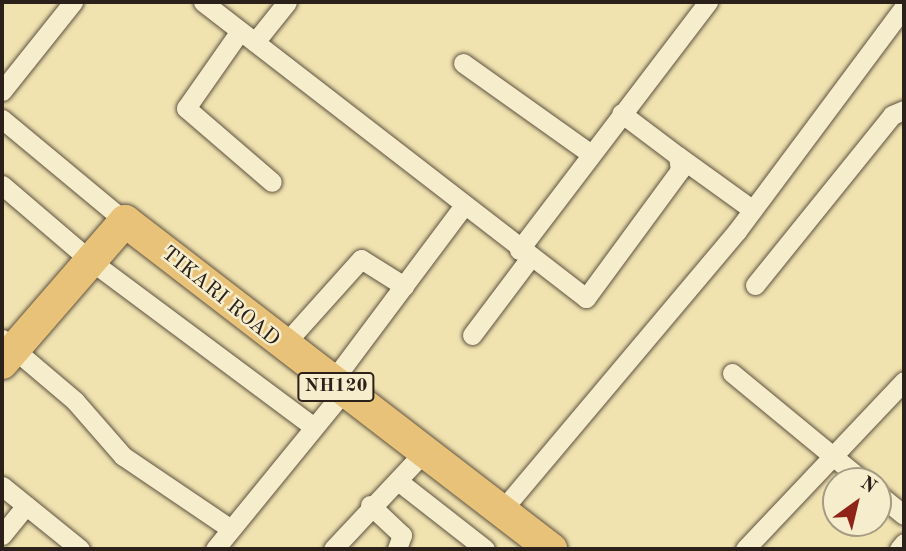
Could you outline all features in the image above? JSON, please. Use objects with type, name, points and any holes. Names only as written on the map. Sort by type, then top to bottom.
[{"type":"highway","points":[[6,350],[91,261],[125,221]]},
{"type":"highway","name":"TIKARI ROAD","points":[[125,221],[282,347],[551,549]]},
{"type":"street","points":[[2,91],[73,2]]},
{"type":"street","points":[[203,2],[580,296],[590,296],[675,180],[678,156]]},
{"type":"street","points":[[272,182],[186,108],[247,36],[287,2]]},
{"type":"street","points":[[472,335],[591,153],[708,2]]},
{"type":"street","points":[[502,510],[753,210],[904,7]]},
{"type":"street","points":[[463,63],[591,153]]},
{"type":"street","points":[[755,285],[892,116],[904,110]]},
{"type":"street","points":[[621,113],[753,210]]},
{"type":"street","points":[[2,119],[125,221]]},
{"type":"street","points":[[2,185],[91,261],[312,426]]},
{"type":"street","points":[[215,549],[312,426],[404,286],[464,205]]},
{"type":"street","points":[[282,347],[361,259],[404,286]]},
{"type":"street","points":[[6,350],[75,401],[124,456],[231,529]]},
{"type":"street","points":[[732,373],[846,467]]},
{"type":"street","points":[[745,549],[830,454],[904,381]]},
{"type":"street","points":[[333,549],[370,505],[398,481],[424,452]]},
{"type":"street","points":[[398,481],[485,549]]},
{"type":"street","points":[[2,486],[80,549]]},
{"type":"street","points":[[2,535],[26,505]]},
{"type":"street","points":[[370,505],[402,535],[397,549]]},
{"type":"street","points":[[900,549],[904,543]]}]
